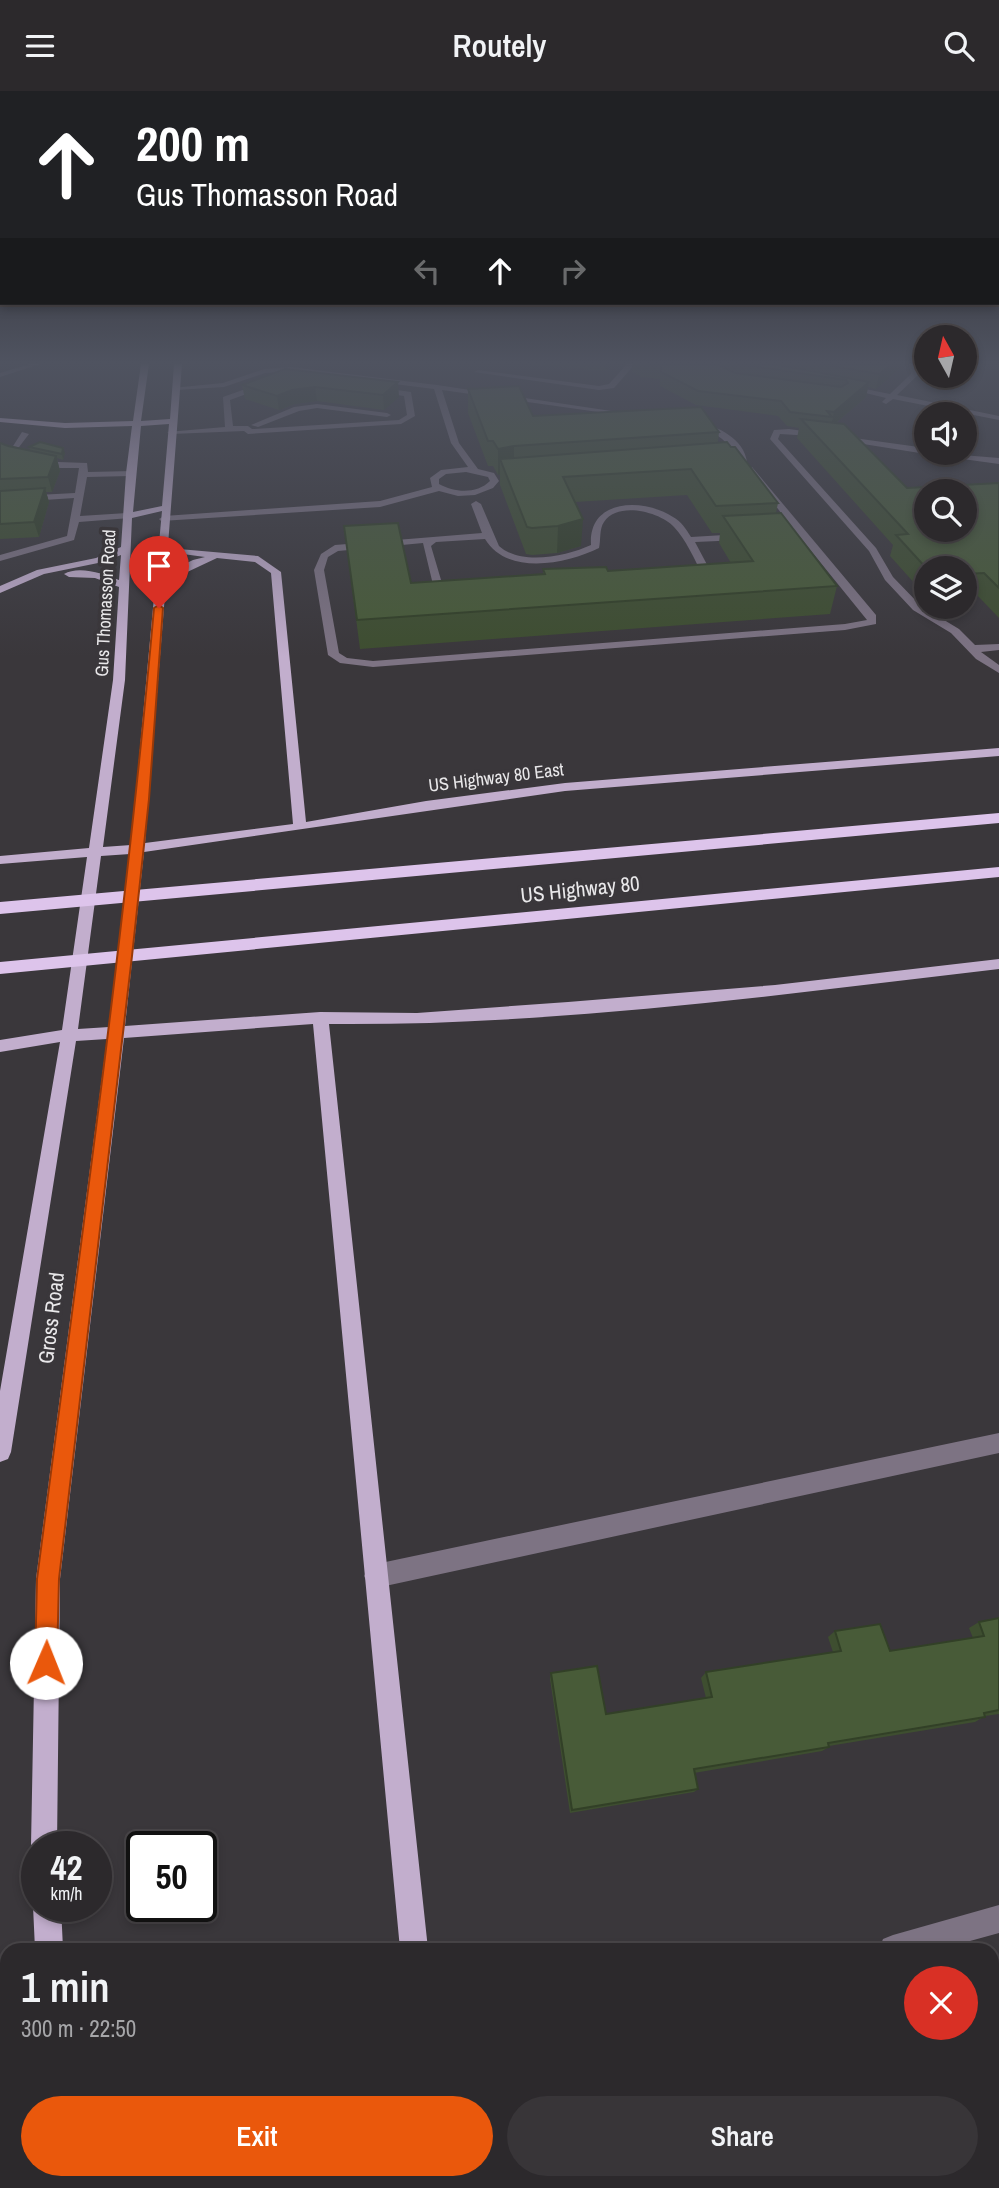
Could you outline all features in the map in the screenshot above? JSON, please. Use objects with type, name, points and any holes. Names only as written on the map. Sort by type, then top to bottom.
[{"type":"highway","points":[[870,829],[999,804]]},
{"type":"highway","name":"US Highway 80","points":[[0,908],[999,818]]},
{"type":"highway","name":"US Highway 80","points":[[0,968],[999,872]]},
{"type":"main road","name":"Gus Thomasson Road","points":[[103,803],[119,680],[131,462]]},
{"type":"main road","points":[[168,462],[161,580],[197,562],[240,556]]},
{"type":"main road","points":[[127,516],[164,513]]},
{"type":"main road","points":[[163,546],[177,552],[258,559],[276,572],[300,827]]},
{"type":"main road","points":[[0,590],[41,572],[99,560],[125,549]]},
{"type":"main road","points":[[41,572],[96,575],[126,586]]},
{"type":"main road","name":"Gross Road","points":[[44,1831],[48,1579],[143,799],[161,580]]},
{"type":"main road","name":"US Highway 80 East","points":[[0,860],[134,849],[300,827],[426,805],[578,786],[999,752]]},
{"type":"main road","name":"Gross Road","points":[[0,1452],[61,1092],[103,803]]},
{"type":"main road","points":[[0,1046],[62,1035],[320,1018],[417,1019],[568,1008],[775,990],[999,964]]},
{"type":"main road","points":[[320,1018],[413,1943]]},
{"type":"main road","points":[[48,1922],[49,1943]]},
{"type":"street","points":[[0,558],[71,538],[85,465],[58,465],[47,462]]},
{"type":"street","points":[[164,513],[380,504],[437,483],[451,470],[452,462]]},
{"type":"street","points":[[469,462],[474,469]]},
{"type":"street","points":[[488,536],[335,548],[324,556],[319,570],[334,655],[344,661],[373,664],[845,627],[872,622],[872,617],[745,462]]},
{"type":"street","points":[[794,462],[873,550],[889,578],[917,608],[955,631],[972,649],[999,670]]},
{"type":"street","points":[[451,470],[474,469],[498,478],[482,491],[476,504]]},
{"type":"street","points":[[83,475],[130,473]]},
{"type":"street","points":[[393,489],[437,483],[460,493],[476,504],[488,536],[500,552],[513,557],[565,557],[587,552],[596,546],[595,534],[600,519],[611,513],[649,509],[661,512],[675,523],[688,540],[708,574],[705,580],[692,581]]},
{"type":"street","points":[[460,493],[482,491]]},
{"type":"street","points":[[320,497],[371,494]]},
{"type":"street","points":[[0,500],[79,495]]},
{"type":"street","points":[[164,513],[176,507]]},
{"type":"street","points":[[76,519],[127,516]]},
{"type":"street","points":[[764,535],[802,533]]},
{"type":"street","points":[[688,540],[751,536]]},
{"type":"street","points":[[433,540],[426,545],[440,593],[463,594]]},
{"type":"street","points":[[972,649],[999,646]]},
{"type":"street","points":[[376,1576],[999,1443]]},
{"type":"street","points":[[914,1943],[999,1919]]},
{"type":"building","points":[[0,462],[54,462],[48,477],[0,479]]},
{"type":"building","points":[[501,462],[746,462],[778,503],[716,506],[691,469],[563,477],[583,519],[558,526],[527,527]]},
{"type":"building","points":[[841,462],[881,462],[907,488],[914,488],[914,542],[977,542],[977,484],[999,483],[999,588],[984,573],[977,573],[977,556],[915,556],[896,535],[908,534]]},
{"type":"building","points":[[45,488],[34,522],[0,524],[0,491]]},
{"type":"building","points":[[781,513],[837,586],[357,620],[344,526],[398,523],[411,583],[545,574],[543,569],[606,567],[608,571],[753,561],[723,516]]},
{"type":"building","points":[[999,1618],[999,1710],[984,1713],[985,1717],[694,1769],[698,1789],[572,1810],[551,1673],[597,1666],[606,1714],[712,1697],[706,1672],[841,1651],[835,1631],[880,1624],[890,1651],[984,1636],[979,1622]]},
{"type":"route","points":[[46,1663],[48,1579],[143,799],[159,608]]}]
